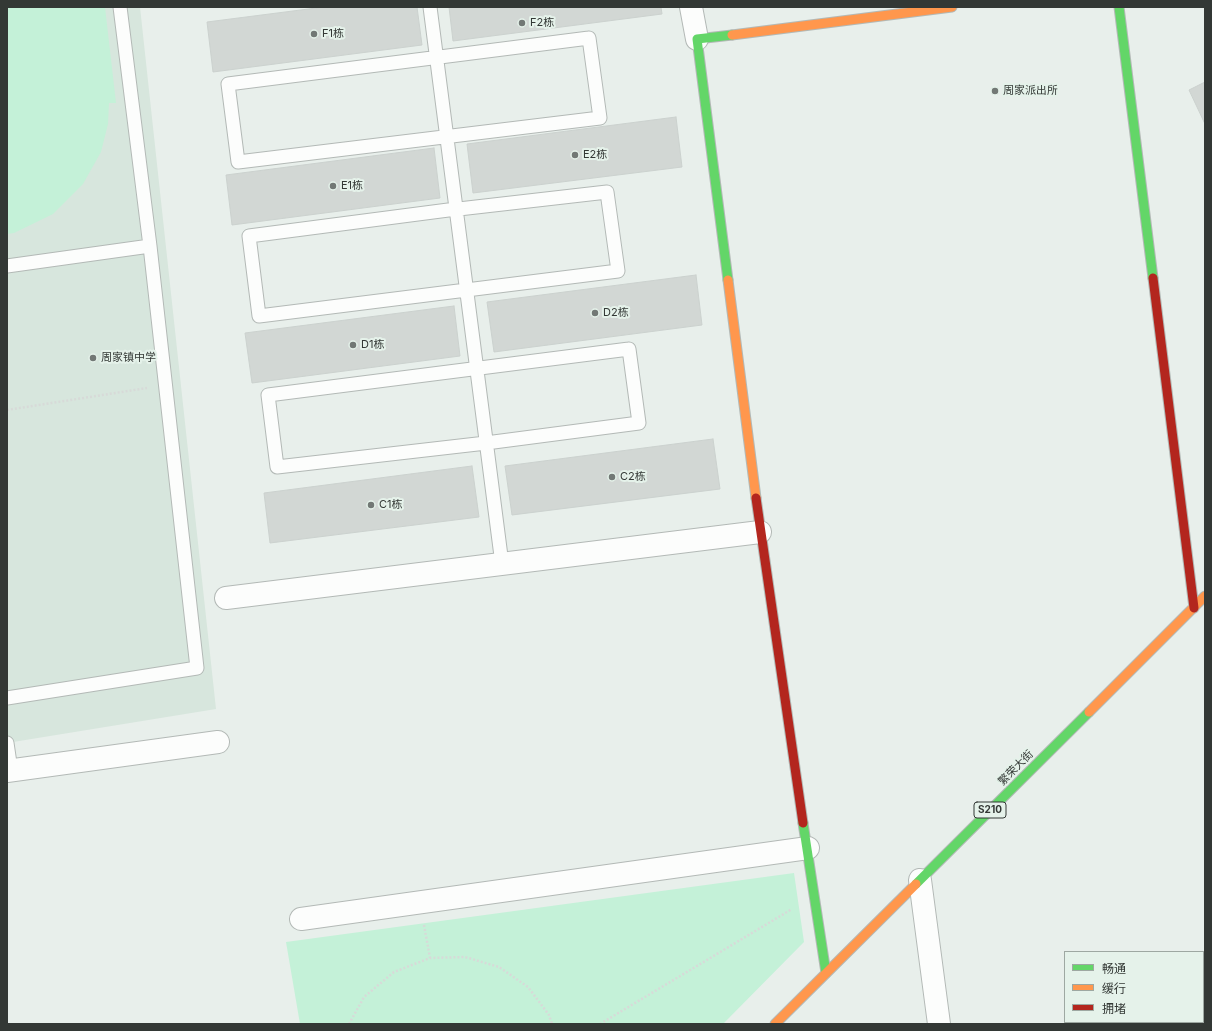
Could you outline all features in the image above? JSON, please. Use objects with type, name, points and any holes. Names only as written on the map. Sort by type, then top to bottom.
[{"type":"street","points":[[690,7],[697,39],[760,532],[826,973]]},
{"type":"street","points":[[697,39],[952,7]]},
{"type":"street","points":[[1119,7],[1194,608]]},
{"type":"street","points":[[226,598],[760,532]]},
{"type":"street","name":"繁荣大街","points":[[775,1024],[1205,596]]},
{"type":"street","points":[[9,770],[218,742]]},
{"type":"street","points":[[301,918],[808,848]]},
{"type":"street","points":[[920,880],[939,1024]]},
{"type":"lane","points":[[7,698],[197,668],[150,246],[120,7]]},
{"type":"lane","points":[[430,7],[502,564]]},
{"type":"lane","points":[[589,38],[600,118],[447,138],[238,162],[228,84],[437,57],[589,38]]},
{"type":"lane","points":[[607,192],[618,271],[259,316],[249,236],[456,209],[607,192]]},
{"type":"lane","points":[[7,266],[150,246]]},
{"type":"lane","points":[[629,349],[639,423],[486,443],[277,467],[268,395],[476,367],[629,349]]},
{"type":"lane","points":[[7,744],[9,770]]},
{"type":"path","points":[[7,410],[165,386]]},
{"type":"path","points":[[600,1024],[815,896]]},
{"type":"path","points":[[420,902],[430,958]]},
{"type":"path","points":[[349,1024],[364,997],[394,972],[430,958],[465,957],[499,967],[528,987],[549,1015],[552,1024]]},
{"type":"shaded area","name":"周家镇中学","points":[[7,7],[140,7],[216,709],[7,743]]},
{"type":"green space","points":[[7,7],[105,7],[116,103],[109,103],[108,124],[101,152],[83,184],[53,214],[14,233],[7,234]]},
{"type":"green space","points":[[794,873],[804,942],[723,1024],[300,1024],[286,942]]},
{"type":"building","name":"F1栋","points":[[324,7],[417,7],[422,45],[213,72],[207,22]]},
{"type":"building","name":"F2栋","points":[[449,7],[661,7],[662,14],[453,41]]},
{"type":"building","points":[[1205,82],[1205,124],[1189,90]]},
{"type":"building","name":"E2栋","points":[[676,117],[682,167],[473,193],[467,144]]},
{"type":"building","name":"E1栋","points":[[434,148],[440,198],[232,225],[226,175]]},
{"type":"building","name":"D2栋","points":[[696,275],[702,325],[494,352],[487,302]]},
{"type":"building","name":"D1栋","points":[[454,306],[460,356],[252,383],[245,333]]},
{"type":"building","name":"C2栋","points":[[713,439],[720,489],[512,515],[505,466]]},
{"type":"building","name":"C1栋","points":[[472,466],[479,517],[270,543],[264,493]]},
{"type":"traffic: fast","points":[[1119,7],[1153,278]]},
{"type":"traffic: fast","points":[[728,280],[697,39],[732,35]]},
{"type":"traffic: fast","points":[[916,884],[1089,712]]},
{"type":"traffic: fast","points":[[803,823],[826,973]]},
{"type":"traffic: slow","points":[[732,35],[952,7]]},
{"type":"traffic: slow","points":[[728,280],[756,498]]},
{"type":"traffic: slow","points":[[1089,712],[1205,596]]},
{"type":"traffic: slow","points":[[775,1024],[916,884]]},
{"type":"traffic: jam","points":[[1153,278],[1194,608]]},
{"type":"traffic: jam","points":[[756,498],[803,823]]},
{"type":"place","name":"F2栋","points":[[522,23]]},
{"type":"place","name":"F1栋","points":[[314,34]]},
{"type":"place","name":"周家派出所","points":[[995,91]]},
{"type":"place","name":"E2栋","points":[[575,155]]},
{"type":"place","name":"E1栋","points":[[333,186]]},
{"type":"place","name":"D2栋","points":[[595,313]]},
{"type":"place","name":"D1栋","points":[[353,345]]},
{"type":"place","name":"周家镇中学","points":[[93,358]]},
{"type":"place","name":"C2栋","points":[[612,477]]},
{"type":"place","name":"C1栋","points":[[371,505]]}]
